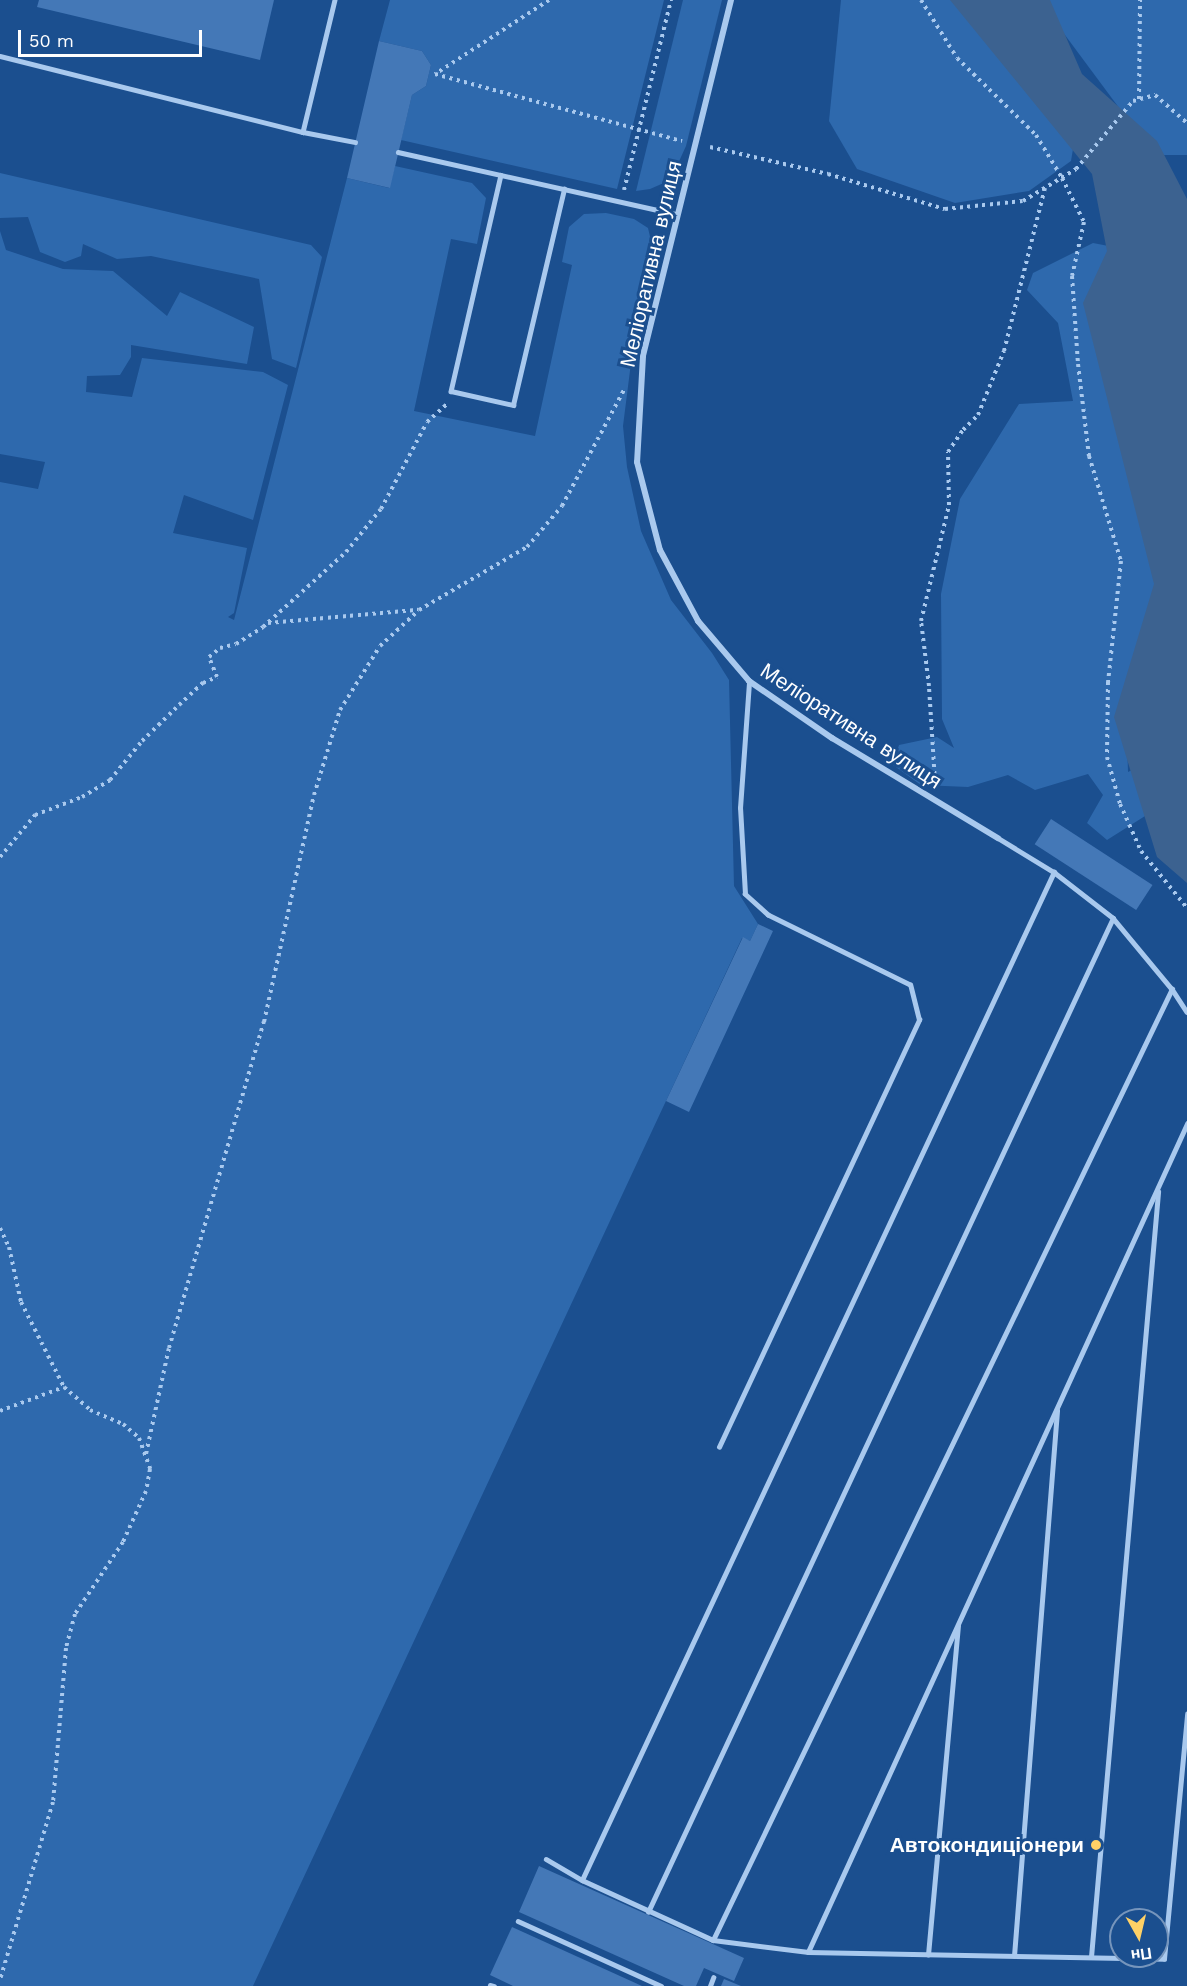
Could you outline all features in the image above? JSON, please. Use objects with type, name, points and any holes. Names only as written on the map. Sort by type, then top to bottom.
[{"type":"street","name":"Меліоративна вулиця","points":[[730,0],[643,356],[637,462],[660,550],[698,621],[749,681],[832,738],[998,838]]},
{"type":"lane","points":[[303,132],[335,0]]},
{"type":"lane","points":[[0,56],[303,132],[355,142]]},
{"type":"lane","points":[[398,152],[676,214]]},
{"type":"lane","points":[[501,175],[451,391],[513,405],[564,189]]},
{"type":"lane","points":[[719,1447],[919,1020],[910,985],[768,915],[745,894],[740,808],[749,681]]},
{"type":"lane","points":[[998,838],[1054,872],[1113,918],[1172,989],[1187,1012]]},
{"type":"lane","points":[[582,1880],[1054,872]]},
{"type":"lane","points":[[648,1912],[1113,918]]},
{"type":"lane","points":[[713,1940],[1172,989]]},
{"type":"lane","points":[[808,1952],[1187,1124]]},
{"type":"lane","points":[[1091,1957],[1158,1187]]},
{"type":"lane","points":[[1014,1956],[1057,1408]]},
{"type":"lane","points":[[928,1954],[959,1622]]},
{"type":"lane","points":[[546,1859],[582,1880],[713,1940],[808,1952],[1164,1959],[1187,1714]]},
{"type":"lane","points":[[518,1921],[661,1986]]},
{"type":"lane","points":[[710,1986],[713,1978]]},
{"type":"path","points":[[621,202],[671,0]]},
{"type":"path","points":[[921,0],[957,58],[1036,135],[1062,178],[1084,222],[1072,276],[1078,364],[1089,456],[1121,561],[1108,682],[1107,757],[1120,804],[1141,851],[1187,908]]},
{"type":"path","points":[[1139,99],[1140,0]]},
{"type":"path","points":[[1076,169],[1133,101],[1155,95],[1187,123]]},
{"type":"path","points":[[937,801],[929,686],[921,621],[950,505],[948,452],[963,430],[978,415],[1004,351],[1046,188]]},
{"type":"path","points":[[146,1454],[169,1348],[264,1022],[314,795],[340,710],[380,646],[419,610],[527,547],[562,506],[627,386]]},
{"type":"path","points":[[0,857],[35,815],[82,797],[110,780],[142,741],[179,705],[203,683],[217,677],[210,657],[220,648],[236,644],[268,622],[346,552],[381,509],[427,422],[459,393]]},
{"type":"path","points":[[268,622],[419,610]]},
{"type":"path","points":[[0,1228],[9,1247],[21,1302],[64,1386],[90,1410],[123,1424],[139,1438],[150,1470],[141,1501],[123,1542],[75,1614],[66,1648],[52,1802],[0,1980]]},
{"type":"path","points":[[0,1411],[64,1386]]},
{"type":"shaded area","points":[[390,0],[664,0],[617,189],[401,140],[412,95],[426,86],[431,65],[422,51],[379,41]]},
{"type":"shaded area","points":[[683,0],[722,0],[686,146],[676,168],[666,182],[650,189],[636,191]]},
{"type":"shaded area","points":[[841,0],[965,0],[1074,143],[1071,161],[1029,191],[955,203],[857,169],[829,121]]},
{"type":"shaded area","points":[[950,0],[1050,0],[1082,74],[1157,141],[1187,199],[1187,883],[1157,857],[1114,717],[1154,584],[1083,303],[1107,251],[1092,174]]},
{"type":"shaded area","points":[[1039,0],[1187,0],[1187,155],[1154,155]]},
{"type":"shaded area","points":[[395,166],[472,183],[486,198],[477,244],[451,239],[414,411],[535,436],[572,265],[562,262],[569,227],[584,214],[606,213],[634,219],[648,228],[655,258],[632,355],[623,426],[627,467],[641,531],[671,600],[712,653],[729,680],[734,886],[758,924],[750,941],[742,938],[253,1986],[0,1986],[0,482],[38,489],[45,462],[0,454],[0,231],[6,250],[63,269],[113,271],[167,316],[180,292],[254,327],[247,364],[131,345],[131,357],[120,375],[87,376],[86,392],[132,397],[142,358],[263,372],[288,385],[253,520],[184,495],[173,533],[247,548],[234,613],[228,617],[234,620],[347,178],[389,188]]},
{"type":"shaded area","points":[[0,173],[311,245],[322,257],[296,368],[272,359],[259,279],[151,256],[117,259],[83,244],[81,256],[65,262],[40,252],[28,217],[0,218]]},
{"type":"shaded area","points":[[1093,243],[1119,248],[1187,556],[1127,735],[1128,772],[1158,757],[1172,799],[1107,840],[1087,823],[1103,795],[1088,774],[1035,790],[1008,775],[968,787],[921,785],[893,765],[899,745],[937,737],[954,748],[942,719],[941,594],[960,499],[1019,404],[1073,401],[1058,323],[1027,290],[1033,273]]},
{"type":"building","points":[[39,0],[274,0],[260,60],[37,7]]},
{"type":"building","points":[[379,41],[422,51],[431,65],[426,86],[412,95],[390,188],[347,178]]},
{"type":"building","points":[[1051,819],[1152,885],[1136,910],[1035,844]]},
{"type":"building","points":[[758,924],[773,931],[689,1112],[666,1101],[743,937],[750,941]]},
{"type":"building","points":[[539,1866],[744,1958],[734,1981],[704,1968],[696,1986],[684,1986],[519,1912]]},
{"type":"building","points":[[512,1927],[642,1986],[513,1986],[490,1975]]},
{"type":"building","points":[[724,1979],[741,1986],[721,1986]]},
{"type":"place","name":"Автокондиціонери","points":[[1096,1845]]}]
